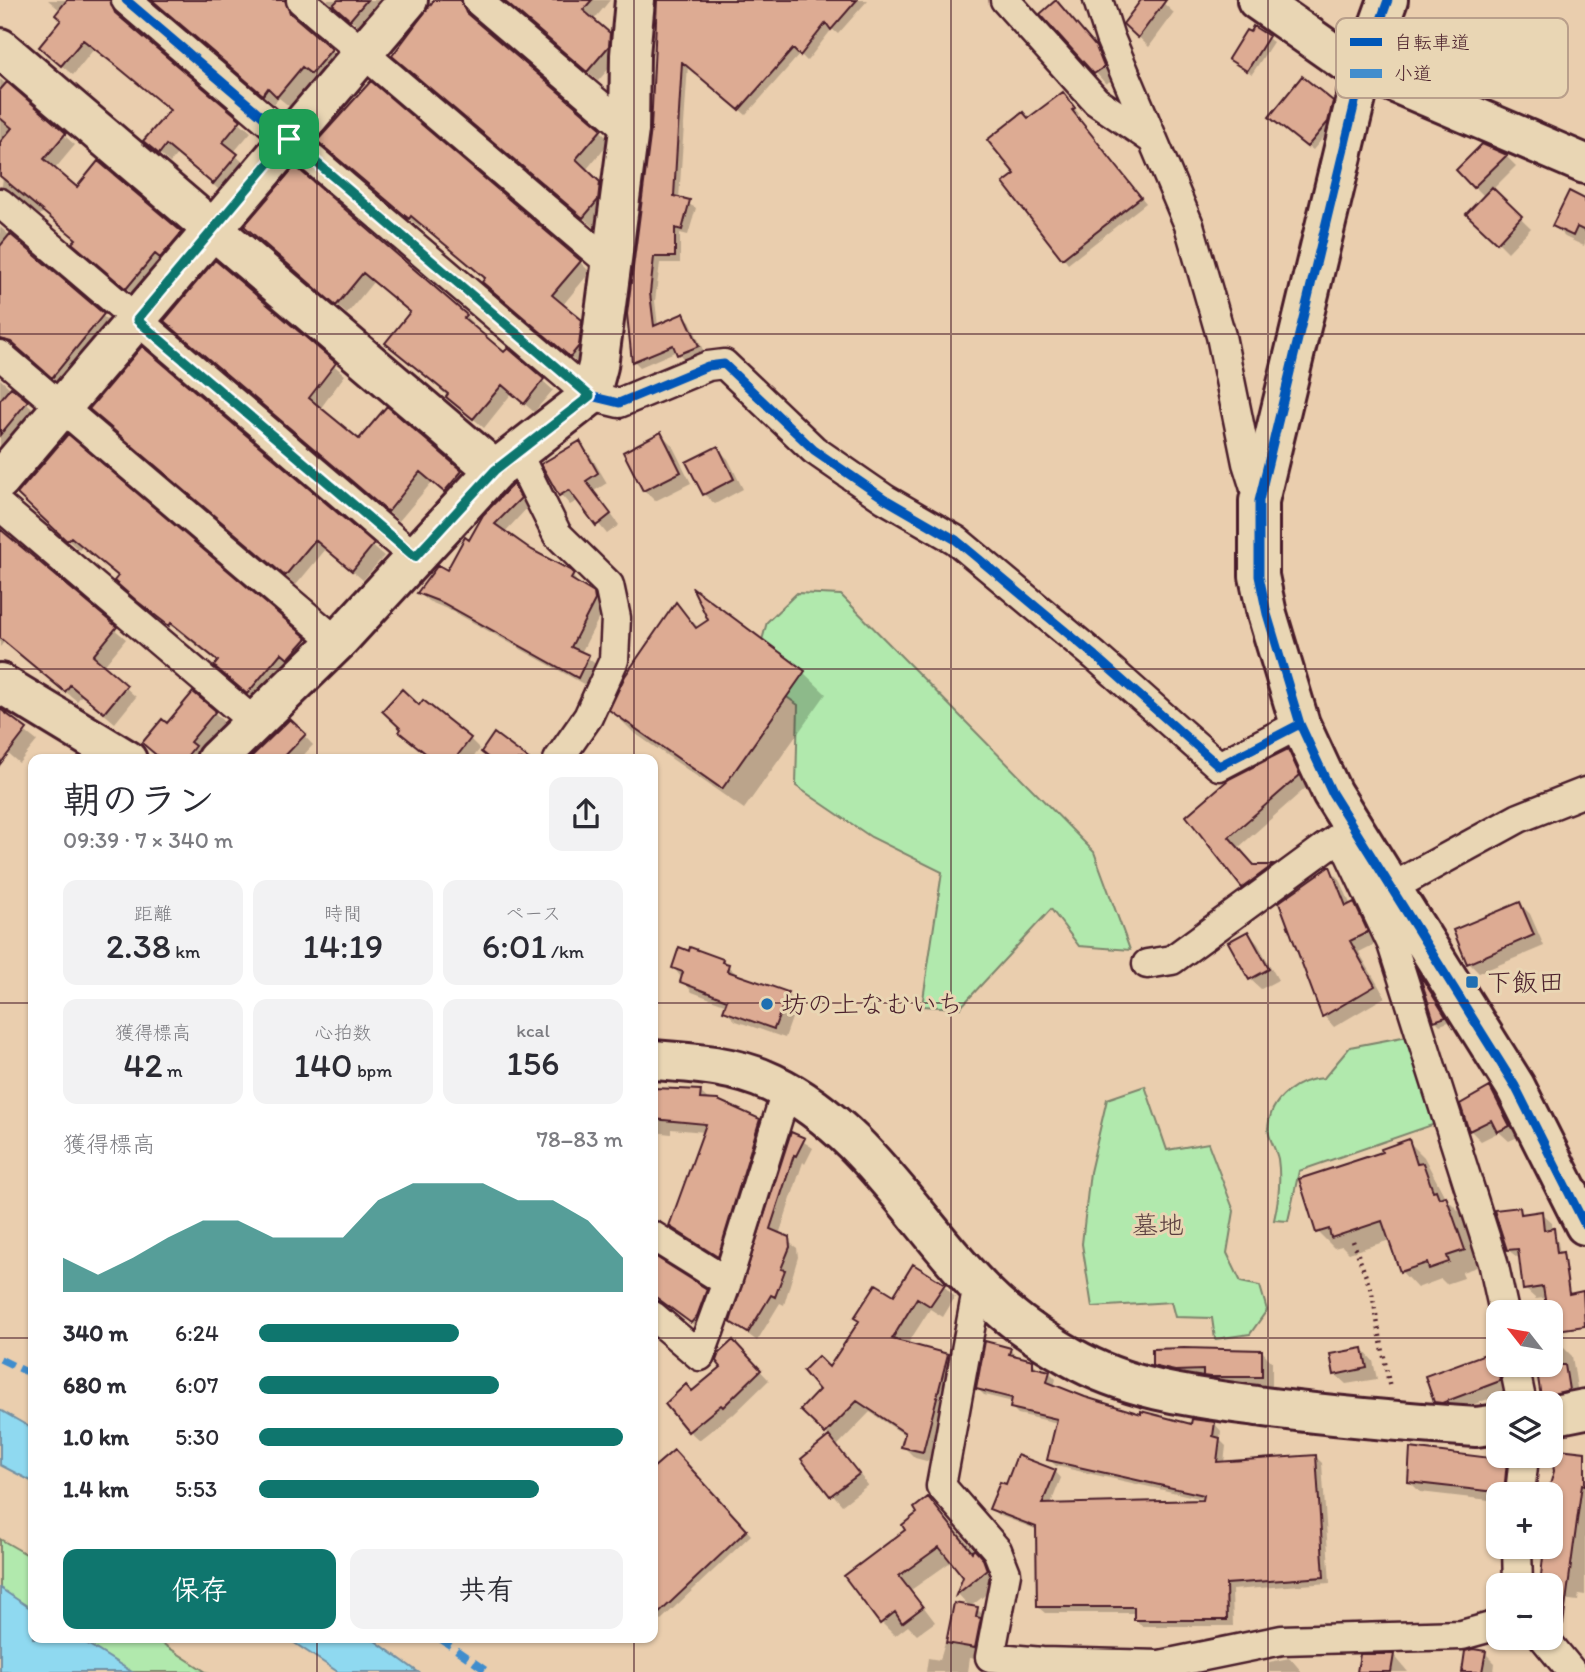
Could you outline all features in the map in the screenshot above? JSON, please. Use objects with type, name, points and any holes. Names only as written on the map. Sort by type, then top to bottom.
[{"type":"street","points":[[126,0],[590,396],[619,403],[708,366],[724,364],[814,450],[885,499],[956,540],[1095,656],[1219,766],[1300,724]]},
{"type":"street","points":[[301,0],[612,265]]},
{"type":"street","points":[[0,480],[408,0]]},
{"type":"street","points":[[477,0],[629,130]]},
{"type":"street","points":[[221,754],[337,642],[506,461],[590,396],[598,366],[629,130],[630,55],[635,0]]},
{"type":"street","points":[[1005,0],[1096,101],[1153,140]]},
{"type":"street","points":[[1098,0],[1189,225],[1220,336],[1247,463],[1259,501]]},
{"type":"street","points":[[1257,0],[1336,56]]},
{"type":"street","points":[[1381,18],[1388,0]]},
{"type":"street","points":[[0,48],[213,230],[506,461],[557,534],[609,585],[616,618],[614,660],[588,716],[562,754]]},
{"type":"street","points":[[1356,98],[1259,501],[1259,576],[1267,614],[1300,724],[1332,793],[1392,944],[1493,1262],[1501,1300]]},
{"type":"street","points":[[1431,98],[1585,164]]},
{"type":"street","points":[[0,203],[415,557]]},
{"type":"street","points":[[0,355],[337,642]]},
{"type":"street","points":[[0,506],[254,722]]},
{"type":"street","points":[[0,683],[117,754]]},
{"type":"street","points":[[1391,888],[1519,818],[1585,792]]},
{"type":"street","points":[[1347,831],[1391,888],[1515,1086],[1585,1225]]},
{"type":"street","points":[[1147,964],[1172,960],[1347,831]]},
{"type":"street","points":[[658,1059],[701,1063],[746,1074],[806,1103],[868,1157],[978,1285],[1030,1332],[1106,1375],[1182,1395],[1396,1421],[1486,1426]]},
{"type":"street","points":[[658,1319],[700,1356],[727,1282],[786,1092]]},
{"type":"street","points":[[658,1239],[727,1282]]},
{"type":"street","points":[[978,1285],[941,1486],[997,1550],[1006,1573],[990,1657],[1042,1662],[1160,1665],[1282,1640],[1462,1635],[1486,1628]]},
{"type":"street","points":[[1563,1413],[1585,1409]]},
{"type":"street","points":[[1554,1650],[1572,1672]]},
{"type":"path","points":[[1353,1241],[1371,1293],[1396,1421]]},
{"type":"green space","points":[[797,593],[841,595],[1094,852],[1130,950],[1079,946],[1051,909],[960,1008],[922,1006],[942,872],[871,837],[796,786],[798,705],[753,673],[767,622]]},
{"type":"green space","points":[[1408,1036],[1438,1123],[1299,1171],[1288,1221],[1274,1220],[1279,1190],[1279,1167],[1268,1128],[1270,1117],[1280,1099],[1295,1086],[1324,1078],[1350,1047]]},
{"type":"green space","name":"墓地","points":[[1145,1086],[1167,1150],[1208,1143],[1234,1211],[1227,1253],[1241,1282],[1260,1286],[1267,1310],[1250,1334],[1215,1339],[1212,1318],[1175,1317],[1171,1302],[1092,1307],[1082,1244],[1090,1172],[1107,1099]]},
{"type":"green space","points":[[0,1539],[28,1555],[28,1643],[162,1643],[206,1672],[0,1672]]},
{"type":"water","points":[[0,1410],[28,1426],[28,1479],[0,1465]]},
{"type":"water","points":[[0,1588],[28,1607],[28,1643],[86,1643],[132,1672],[0,1672]]},
{"type":"water","points":[[294,1643],[378,1643],[418,1672],[338,1672]]},
{"type":"building","points":[[67,0],[110,0],[115,13],[241,120],[223,142],[238,154],[213,184],[166,145],[159,154],[143,141],[170,110],[119,68],[83,40],[61,66],[39,47],[61,20],[55,15]]},
{"type":"building","points":[[152,0],[285,0],[290,13],[332,49],[311,74],[302,67],[277,97],[268,88],[263,95]]},
{"type":"building","points":[[338,0],[367,0],[350,20],[333,5]]},
{"type":"building","points":[[434,0],[461,0],[466,13],[602,129],[576,159],[600,182],[598,200],[583,218],[392,56]]},
{"type":"building","points":[[503,0],[592,0],[583,10],[610,33],[609,46],[587,72]]},
{"type":"building","points":[[657,0],[857,0],[831,30],[826,23],[800,56],[793,49],[739,110],[682,62],[674,196],[690,200],[682,230],[675,228],[675,257],[654,257],[650,293],[654,326],[684,313],[699,346],[677,355],[673,345],[632,362],[627,314],[651,129]]},
{"type":"building","points":[[1056,0],[1096,47],[1104,67],[1094,74],[1040,14]]},
{"type":"building","points":[[1141,0],[1166,0],[1138,38],[1123,24]]},
{"type":"building","points":[[1253,26],[1269,36],[1247,71],[1228,59],[1246,30],[1250,32]]},
{"type":"building","points":[[1302,76],[1333,101],[1328,122],[1307,147],[1269,117]]},
{"type":"building","points":[[371,81],[581,261],[552,295],[582,320],[579,346],[570,357],[482,282],[485,278],[411,216],[409,219],[317,141]]},
{"type":"building","points":[[7,82],[66,133],[44,159],[77,187],[98,161],[182,232],[160,258],[155,254],[126,289],[72,243],[76,239],[0,176],[0,142],[12,128],[0,118],[0,90]]},
{"type":"building","points":[[1063,92],[1075,108],[1072,110],[1141,197],[1062,259],[1003,183],[1015,174],[987,140],[1023,112],[1028,118]]},
{"type":"building","points":[[1482,144],[1507,155],[1473,188],[1456,170]]},
{"type":"building","points":[[295,166],[467,315],[464,318],[504,352],[508,348],[544,379],[524,404],[502,385],[473,419],[446,397],[448,394],[385,343],[410,312],[363,273],[336,306],[244,226]]},
{"type":"building","points":[[1492,187],[1522,216],[1497,243],[1466,214]]},
{"type":"building","points":[[1569,191],[1585,199],[1585,231],[1577,227],[1573,236],[1552,226]]},
{"type":"building","points":[[10,234],[104,314],[52,378],[11,342],[0,339],[0,246]]},
{"type":"building","points":[[215,260],[336,363],[309,398],[359,439],[387,406],[462,471],[444,492],[420,472],[388,512],[164,321]]},
{"type":"building","points":[[142,346],[374,544],[352,571],[315,540],[285,576],[89,409]]},
{"type":"building","points":[[11,387],[28,401],[0,435],[0,400]]},
{"type":"building","points":[[661,432],[681,472],[643,491],[623,452]]},
{"type":"building","points":[[68,434],[307,638],[288,659],[281,653],[247,694],[214,666],[218,661],[171,623],[169,626],[138,602],[114,581],[118,576],[71,537],[67,541],[17,494]]},
{"type":"building","points":[[580,441],[598,473],[586,481],[611,514],[596,526],[569,490],[559,496],[541,464]]},
{"type":"building","points":[[718,446],[734,479],[703,495],[686,462]]},
{"type":"building","points":[[513,484],[521,498],[495,524],[532,550],[570,570],[574,574],[571,579],[594,593],[595,600],[571,647],[589,655],[578,678],[443,603],[417,593],[438,565],[447,570],[465,537],[469,540],[483,515]]},
{"type":"building","points":[[0,529],[117,627],[93,656],[127,685],[104,713],[70,685],[65,692],[0,638]]},
{"type":"building","points":[[692,587],[805,671],[722,789],[609,710],[625,676],[676,602],[696,628],[708,620]]},
{"type":"building","points":[[402,689],[419,705],[423,700],[471,738],[459,754],[426,754],[399,732],[401,729],[382,711]]},
{"type":"building","points":[[193,692],[216,711],[190,742],[195,746],[189,754],[155,754],[142,743],[162,719],[167,723]]},
{"type":"building","points":[[0,709],[27,729],[0,764]]},
{"type":"building","points":[[290,719],[306,734],[287,754],[254,754]]},
{"type":"building","points":[[494,733],[522,754],[484,754],[481,752]]},
{"type":"building","points":[[1288,749],[1300,775],[1229,837],[1254,865],[1273,865],[1242,888],[1186,816],[1229,779]]},
{"type":"building","points":[[1330,866],[1346,906],[1354,902],[1368,932],[1350,941],[1375,986],[1322,1017],[1279,902]]},
{"type":"building","points":[[1520,902],[1534,935],[1467,964],[1453,930]]},
{"type":"building","points":[[1248,931],[1269,969],[1249,980],[1228,942]]},
{"type":"building","points":[[679,947],[689,951],[690,947],[723,959],[722,962],[729,964],[727,971],[788,992],[774,1029],[723,1011],[727,1000],[680,982],[683,972],[672,968]]},
{"type":"building","points":[[1419,973],[1446,1017],[1434,1021]]},
{"type":"building","points":[[1490,1087],[1510,1126],[1497,1132],[1491,1120],[1469,1131],[1460,1104]]},
{"type":"building","points":[[658,1088],[701,1090],[700,1099],[718,1100],[760,1119],[718,1257],[669,1226],[706,1124],[658,1119]]},
{"type":"building","points":[[791,1132],[805,1138],[796,1156],[794,1155],[770,1229],[789,1237],[790,1247],[781,1269],[785,1270],[775,1297],[771,1295],[748,1333],[730,1322]]},
{"type":"building","points":[[1409,1139],[1417,1164],[1423,1163],[1433,1191],[1436,1190],[1439,1198],[1446,1196],[1465,1250],[1447,1256],[1449,1262],[1429,1269],[1427,1263],[1400,1272],[1382,1221],[1331,1238],[1329,1229],[1316,1233],[1299,1179],[1382,1152],[1381,1149]]},
{"type":"building","points":[[1520,1207],[1521,1214],[1542,1211],[1544,1230],[1554,1228],[1557,1253],[1563,1252],[1569,1294],[1583,1291],[1585,1326],[1563,1329],[1563,1300],[1545,1300],[1543,1287],[1523,1290],[1518,1249],[1507,1250],[1494,1210]]},
{"type":"building","points":[[658,1258],[707,1289],[697,1316],[691,1323],[658,1299]]},
{"type":"building","points":[[913,1264],[945,1284],[930,1306],[917,1298],[892,1339],[948,1354],[923,1452],[901,1447],[905,1433],[857,1401],[825,1434],[800,1410],[819,1390],[803,1371],[818,1356],[829,1367],[859,1321],[854,1318],[876,1284],[894,1295]]},
{"type":"building","points":[[733,1340],[761,1370],[723,1407],[721,1405],[688,1432],[665,1404],[686,1384],[692,1391],[721,1367],[716,1361],[719,1353]]},
{"type":"building","points":[[985,1341],[1011,1348],[1009,1354],[1033,1360],[1033,1367],[1050,1371],[1047,1382],[1085,1397],[1141,1414],[1141,1411],[1191,1424],[1192,1419],[1215,1422],[1213,1436],[1220,1438],[1217,1462],[1316,1455],[1324,1577],[1226,1584],[1227,1620],[1134,1620],[1134,1607],[1037,1607],[1036,1527],[989,1509],[1000,1482],[1006,1484],[1017,1455],[1056,1470],[1042,1504],[1203,1500],[1204,1495],[1047,1460],[1057,1419],[1010,1408],[1012,1398],[976,1389]]},
{"type":"building","points":[[1363,1348],[1367,1368],[1334,1375],[1330,1354]]},
{"type":"building","points":[[1152,1349],[1262,1350],[1262,1377],[1210,1377],[1203,1376],[1203,1370],[1175,1371],[1152,1366]]},
{"type":"building","points":[[1486,1354],[1486,1377],[1499,1377],[1500,1381],[1442,1403],[1434,1402],[1425,1376]]},
{"type":"building","points":[[1565,1365],[1569,1390],[1540,1391],[1538,1377],[1563,1377]]},
{"type":"building","points":[[829,1436],[859,1474],[830,1496],[801,1459]]},
{"type":"building","points":[[1410,1448],[1486,1457],[1486,1468],[1506,1468],[1505,1482],[1486,1482],[1486,1491],[1408,1482]]},
{"type":"building","points":[[1563,1449],[1585,1452],[1585,1485],[1582,1484],[1563,1624],[1563,1573],[1541,1573],[1543,1559],[1563,1559],[1563,1482],[1551,1482],[1553,1468],[1563,1468]]},
{"type":"building","points":[[674,1450],[747,1530],[658,1614],[658,1464]]},
{"type":"building","points":[[928,1497],[972,1552],[974,1549],[983,1559],[987,1570],[956,1595],[963,1577],[939,1547],[899,1576],[923,1607],[902,1623],[895,1612],[880,1624],[844,1576],[905,1530],[902,1525],[917,1513],[914,1508]]},
{"type":"building","points":[[954,1603],[978,1607],[976,1617],[981,1618],[975,1648],[946,1643]]},
{"type":"building","points":[[1465,1651],[1486,1651],[1482,1672],[1462,1672]]},
{"type":"building","points":[[1360,1654],[1394,1654],[1391,1672],[1357,1672]]},
{"type":"marked path","points":[[0,1359],[28,1373]]},
{"type":"marked path","points":[[446,1643],[488,1672]]},
{"type":"cycle path","points":[[126,0],[590,396],[619,403],[708,366],[724,364],[814,450],[885,499],[956,540],[1095,656],[1219,766],[1300,724]]},
{"type":"cycle path","points":[[1381,18],[1388,0]]},
{"type":"cycle path","points":[[1356,98],[1259,501],[1259,576],[1267,614],[1300,724],[1332,793],[1515,1086],[1585,1225]]},
{"type":"place","name":"下飯田","points":[[1472,982]]},
{"type":"place","name":"坊の上なむいち","points":[[767,1004]]},
{"type":"route","points":[[289,139],[590,396],[495,470],[415,557],[137,320],[289,139]]}]
